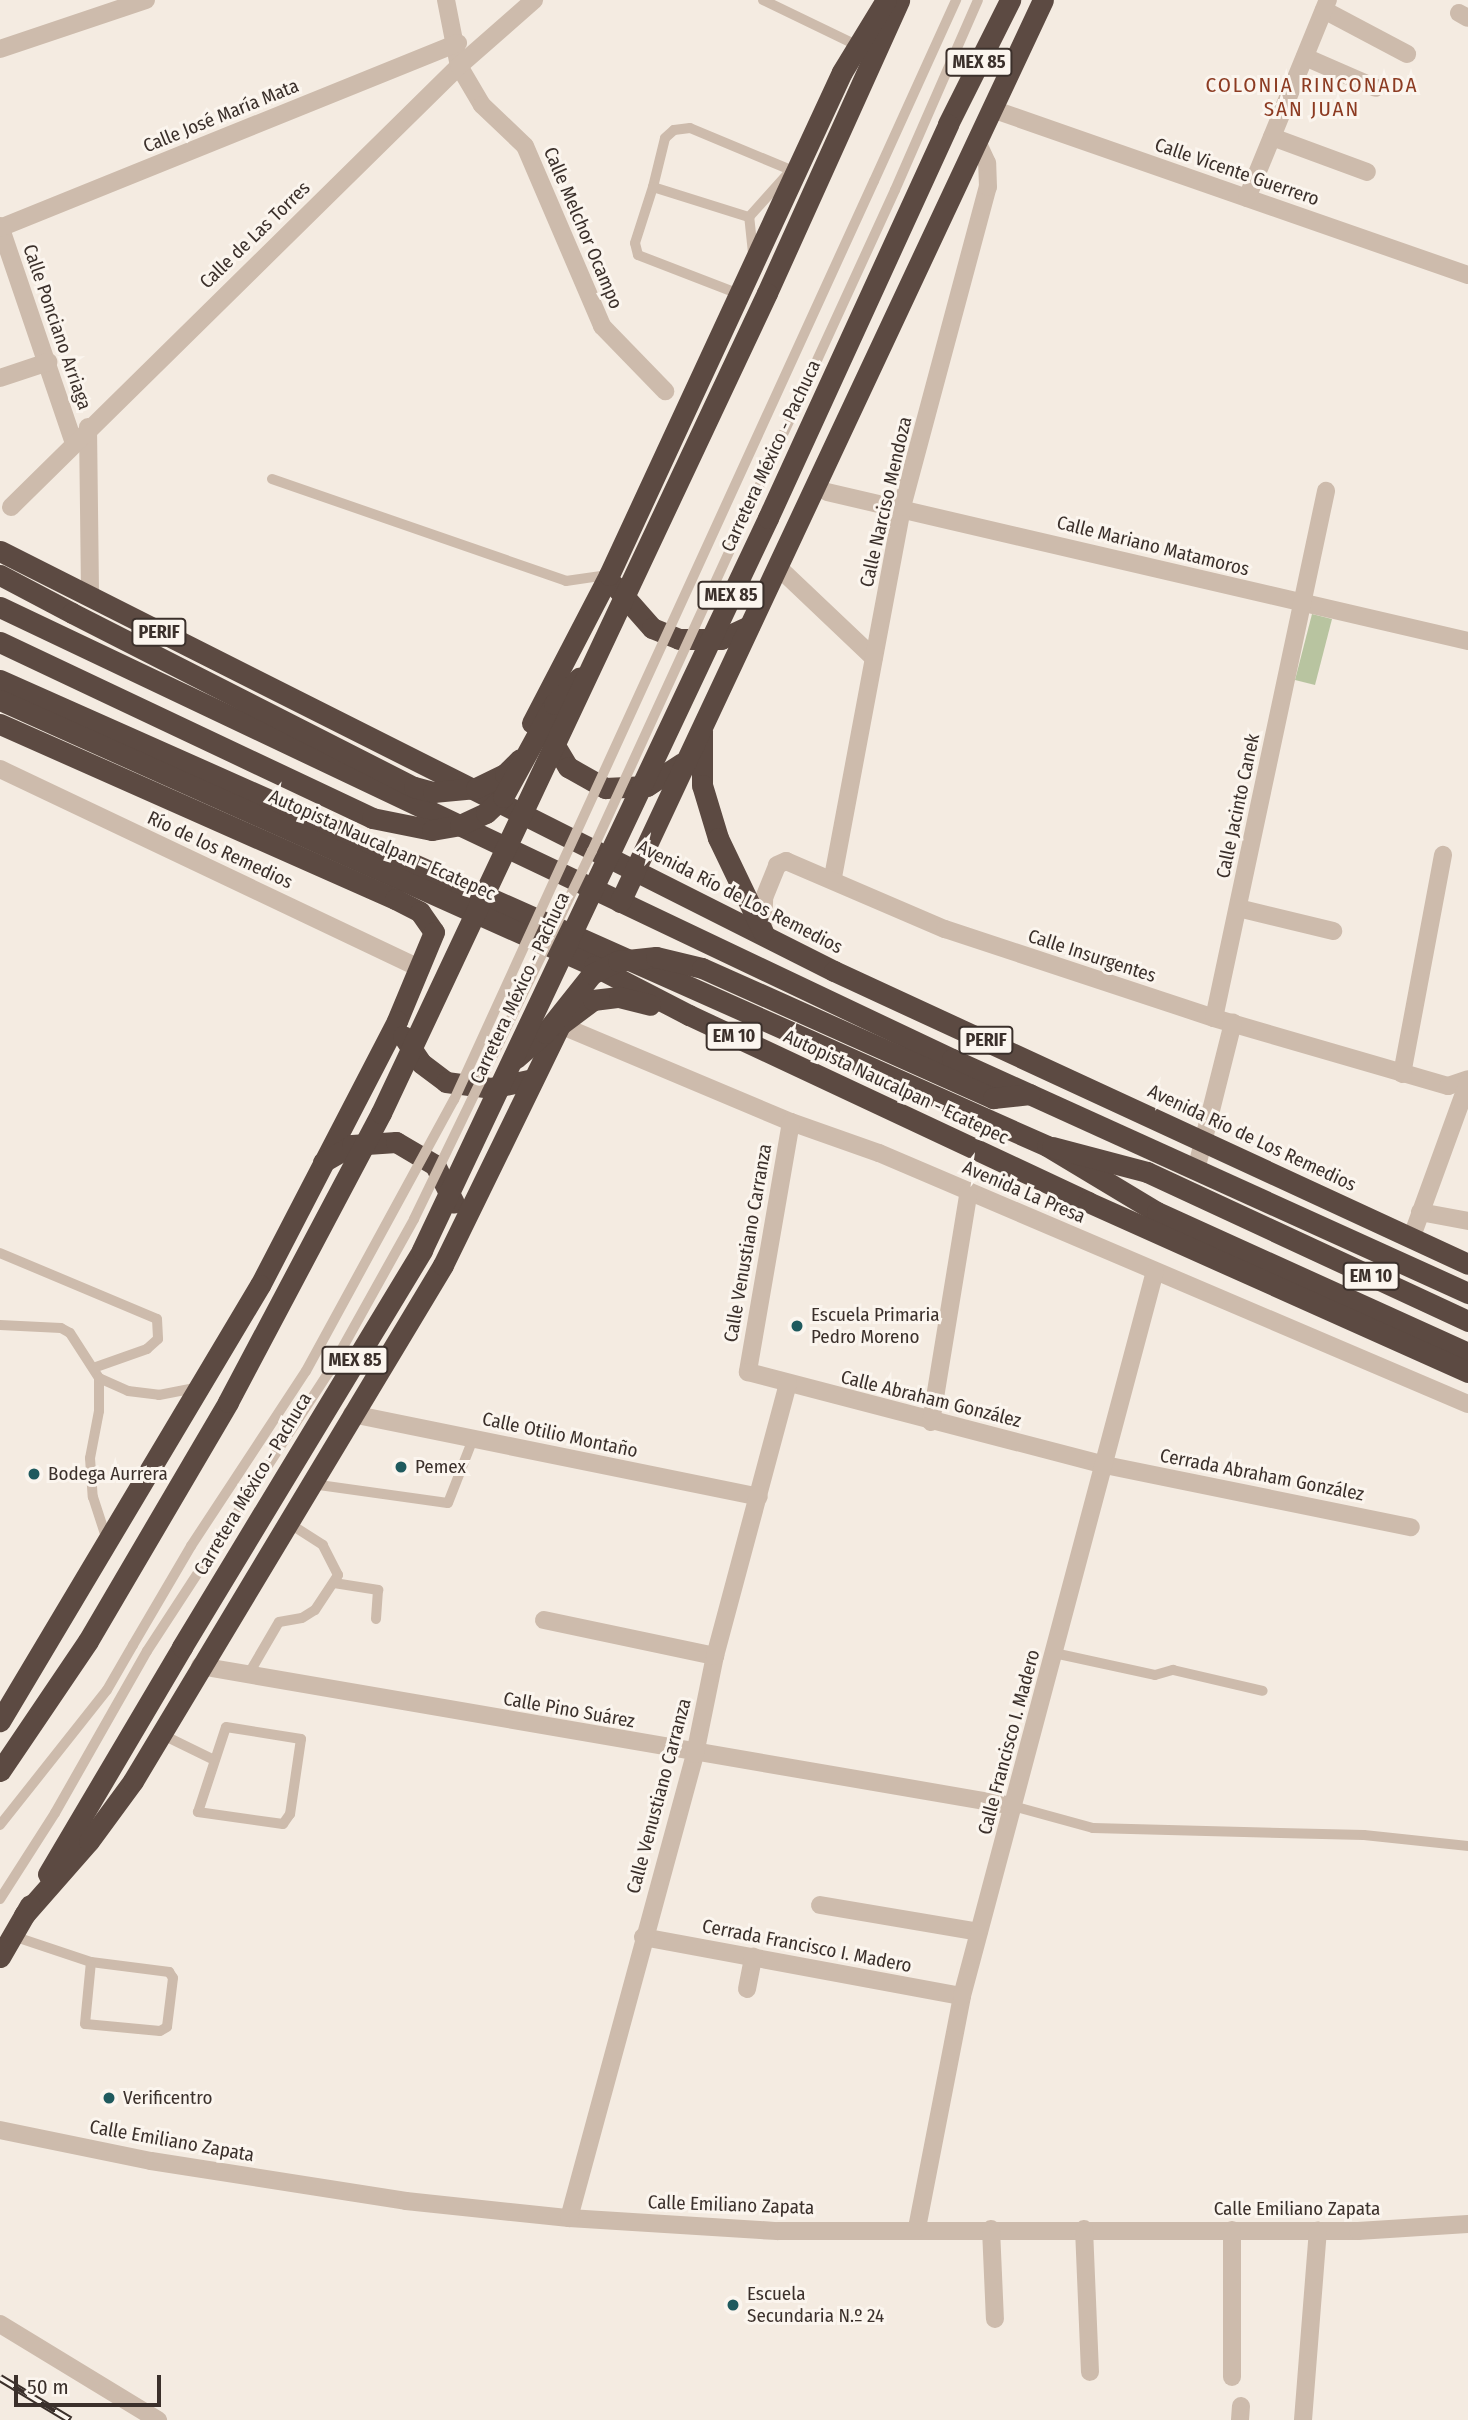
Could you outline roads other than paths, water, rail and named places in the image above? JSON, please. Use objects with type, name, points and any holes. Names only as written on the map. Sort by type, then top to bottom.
[{"type":"highway","points":[[475,833],[609,575],[738,294],[755,264],[796,167],[856,45],[886,0]]},
{"type":"highway","points":[[0,1771],[88,1641],[228,1402],[328,1216],[767,293],[899,0]]},
{"type":"highway","name":"Carretera México - Pachuca","points":[[0,1957],[422,1250],[1010,0]]},
{"type":"highway","points":[[620,902],[702,721],[778,567],[1043,0]]},
{"type":"highway","name":"Avenida Río de Los Remedios","points":[[0,551],[492,799],[764,932],[834,971],[1205,1139],[1468,1264]]},
{"type":"highway","points":[[0,575],[366,765],[433,792],[461,792],[495,780],[514,766],[532,743]]},
{"type":"highway","points":[[609,575],[641,618],[665,635],[706,640],[749,626]]},
{"type":"highway","name":"PERIF","points":[[0,607],[162,681],[620,902],[1030,1094],[1468,1293]]},
{"type":"highway","points":[[0,642],[372,818],[406,828],[460,825],[486,813],[517,777],[554,704],[593,663]]},
{"type":"highway","name":"Autopista Naucalpan - Ecatepec","points":[[0,680],[1046,1146],[1157,1212],[1468,1353]]},
{"type":"highway","name":"Autopista Naucalpan - Ecatepec","points":[[0,699],[594,965],[689,1015],[1088,1202],[1468,1372]]},
{"type":"highway","points":[[542,704],[558,755],[592,783],[619,790],[647,786],[684,760]]},
{"type":"highway","points":[[702,721],[702,785],[718,838],[764,932]]},
{"type":"highway","points":[[0,724],[419,912],[434,932],[421,969],[397,1021],[316,1170],[260,1285],[0,1721]]},
{"type":"highway","points":[[509,1064],[545,1034],[592,974],[636,956],[656,957],[702,968],[993,1098],[1030,1094]]},
{"type":"highway","points":[[24,1915],[112,1812],[161,1734],[455,1237],[560,1025],[593,1000],[619,997],[689,1015]]},
{"type":"highway","points":[[397,1021],[421,1063],[446,1082],[491,1088],[533,1079]]},
{"type":"highway","points":[[316,1170],[338,1151],[366,1141],[410,1147],[444,1177],[455,1205],[455,1237]]},
{"type":"highway","name":"Autopista Naucalpan - Ecatepec","points":[[1046,1146],[1147,1172],[1468,1321]]},
{"type":"street","points":[[0,49],[146,0]]},
{"type":"street","name":"Calle Melchor Ocampo","points":[[446,0],[458,43],[459,66],[482,105],[525,146],[602,326],[664,391]]},
{"type":"street","name":"Calle de Las Torres","points":[[11,507],[73,441],[459,66],[534,0]]},
{"type":"street","points":[[1247,198],[1326,5],[1408,54]]},
{"type":"street","name":"Calle José María Mata","points":[[0,227],[458,43]]},
{"type":"street","points":[[1305,57],[1376,88]]},
{"type":"street","name":"Calle Vicente Guerrero","points":[[992,108],[1468,275]]},
{"type":"street","points":[[1272,137],[1367,172]]},
{"type":"street","name":"Calle Narciso Mendoza","points":[[833,877],[902,507],[988,187],[987,163],[976,142]]},
{"type":"street","name":"Calle Ponciano Arriaga","points":[[0,227],[73,441]]},
{"type":"street","points":[[0,378],[48,362]]},
{"type":"street","points":[[88,427],[90,596]]},
{"type":"street","name":"Calle Jacinto Canek","points":[[1214,1018],[1326,491]]},
{"type":"street","name":"Calle Mariano Matamoros","points":[[827,492],[902,507],[1468,641]]},
{"type":"street","points":[[778,567],[874,658]]},
{"type":"street","name":"Río de los Remedios","points":[[0,769],[421,969]]},
{"type":"street","points":[[1402,1074],[1443,855]]},
{"type":"street","name":"Calle Insurgentes","points":[[764,932],[764,898],[777,865],[786,861],[833,877],[945,929],[1214,1018],[1448,1086],[1468,1080]]},
{"type":"street","points":[[1238,908],[1333,931]]},
{"type":"street","points":[[1196,1170],[1233,1023]]},
{"type":"street","name":"Avenida La Presa","points":[[560,1025],[791,1122],[968,1191],[1468,1404]]},
{"type":"street","points":[[1411,1239],[1468,1080]]},
{"type":"street","name":"Calle Venustiano Carranza","points":[[748,1372],[791,1122]]},
{"type":"street","points":[[931,1422],[968,1191]]},
{"type":"street","points":[[1420,1212],[1468,1221]]},
{"type":"street","name":"Calle Francisco I. Madero","points":[[917,2228],[962,1996],[1155,1270]]},
{"type":"street","name":"Calle Abraham González","points":[[748,1372],[931,1422],[1105,1465]]},
{"type":"street","name":"Calle Venustiano Carranza","points":[[569,2218],[643,1937],[695,1754],[715,1656],[789,1384]]},
{"type":"street","name":"Calle Otilio Montaño","points":[[352,1414],[759,1497]]},
{"type":"street","name":"Cerrada Abraham González","points":[[1105,1465],[1411,1527]]},
{"type":"street","points":[[544,1620],[715,1656]]},
{"type":"street","name":"Calle Pino Suárez","points":[[200,1666],[695,1754],[1013,1807]]},
{"type":"street","points":[[820,1905],[979,1932]]},
{"type":"street","name":"Cerrada Francisco I. Madero","points":[[643,1937],[962,1996]]},
{"type":"street","points":[[747,1989],[753,1957]]},
{"type":"street","name":"Calle Emiliano Zapata","points":[[0,2130],[151,2161],[406,2201],[569,2218],[778,2231],[917,2228],[1318,2231],[1468,2224]]},
{"type":"street","points":[[991,2229],[995,2319]]},
{"type":"street","points":[[1084,2229],[1090,2372]]},
{"type":"street","points":[[1232,2230],[1232,2377]]},
{"type":"street","points":[[1303,2420],[1318,2231]]},
{"type":"street","points":[[0,2325],[158,2420]]},
{"type":"lane","points":[[763,0],[856,45]]},
{"type":"lane","points":[[0,1825],[107,1690],[191,1546],[306,1371],[454,1100],[956,0]]},
{"type":"lane","points":[[0,1899],[55,1813],[147,1651],[329,1373],[414,1219],[592,851],[895,190],[978,0]]},
{"type":"lane","points":[[738,294],[638,255],[635,243],[665,138],[674,130],[690,128],[796,167],[750,217],[755,264]]},
{"type":"lane","points":[[653,187],[750,217]]},
{"type":"lane","points":[[272,479],[566,581],[609,575]]},
{"type":"lane","points":[[0,1252],[156,1319],[158,1339],[148,1349],[93,1368]]},
{"type":"lane","points":[[0,1325],[61,1328],[70,1333],[99,1378],[99,1412],[90,1458],[93,1497],[108,1543]]},
{"type":"lane","points":[[99,1378],[128,1391],[159,1395],[199,1387]]},
{"type":"lane","points":[[311,1484],[448,1503],[473,1439]]},
{"type":"lane","points":[[248,1675],[279,1622],[302,1618],[315,1610],[339,1572],[323,1545],[288,1522]]},
{"type":"lane","points":[[334,1583],[378,1590],[376,1619]]},
{"type":"lane","points":[[1054,1653],[1155,1675],[1173,1670],[1263,1691]]},
{"type":"lane","points":[[226,1727],[301,1740],[287,1822],[276,1826],[200,1815],[198,1808],[212,1759],[226,1727]]},
{"type":"lane","points":[[161,1734],[212,1759]]},
{"type":"lane","points":[[1013,1807],[1093,1828],[1364,1835],[1468,1846]]},
{"type":"lane","points":[[12,1936],[91,1962],[169,1972],[173,1978],[167,2027],[160,2031],[85,2024],[91,1962]]},
{"type":"railway","points":[[0,2378],[70,2420]]},
{"type":"place","name":"Escuela Primaria Pedro Moreno","points":[[797,1326]]},
{"type":"place","name":"Pemex","points":[[401,1467]]},
{"type":"place","name":"Bodega Aurrera","points":[[34,1474]]},
{"type":"place","name":"Verificentro","points":[[109,2098]]},
{"type":"place","name":"Escuela Secundaria N.º 24","points":[[733,2305]]},
{"type":"district","name":"COLONIA RINCONADA SAN JUAN","points":[[1312,97]]}]
